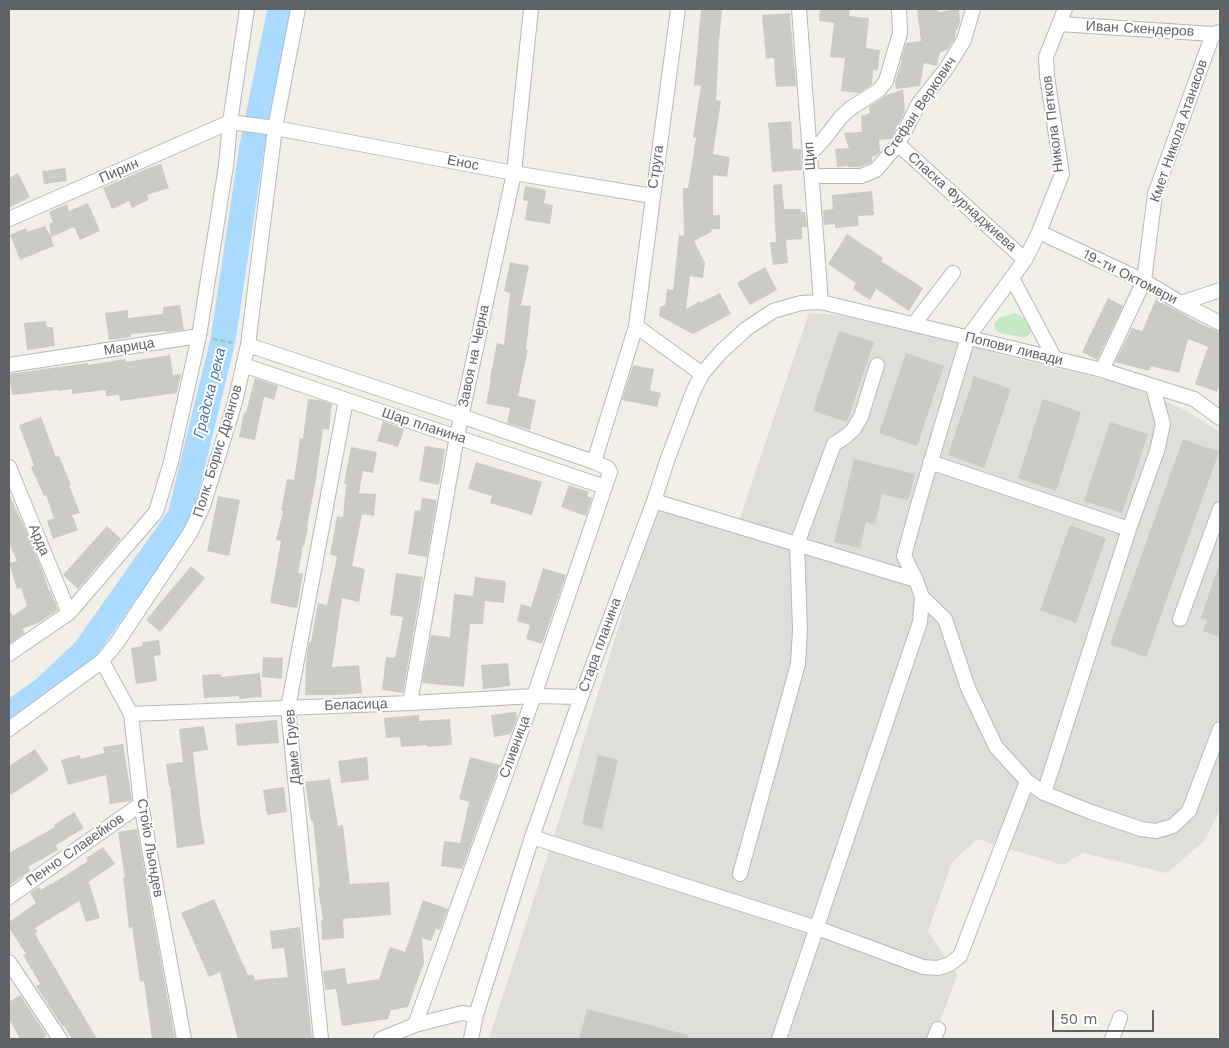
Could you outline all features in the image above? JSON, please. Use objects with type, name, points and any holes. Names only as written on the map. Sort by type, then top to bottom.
[{"type":"street","points":[[9,654],[69,613],[156,512],[172,462],[199,336],[226,166],[230,122],[247,9]]},
{"type":"street","name":"Полк. Борис Дрангов","points":[[9,729],[102,661],[116,644],[190,534],[204,506],[235,402],[248,345],[275,128],[298,9]]},
{"type":"street","name":"Завоя на Черна","points":[[410,703],[457,436],[514,173],[531,9]]},
{"type":"street","name":"Струга","points":[[594,462],[636,326],[678,9]]},
{"type":"street","name":"Щип","points":[[799,9],[821,302]]},
{"type":"street","points":[[810,154],[851,108],[879,90],[886,81],[900,33],[899,9]]},
{"type":"street","name":"Стефан Веркович","points":[[812,176],[861,176],[876,170],[898,144],[919,103],[946,69],[964,40],[973,9]]},
{"type":"street","name":"Никола Петков","points":[[922,597],[904,556],[968,337],[1025,260],[1039,232],[1062,174],[1047,76],[1046,56],[1065,9]]},
{"type":"street","name":"Иван Скендеров","points":[[1059,24],[1217,33]]},
{"type":"street","name":"Кмет Никола Атанасов","points":[[1102,370],[1144,281],[1155,194],[1217,33]]},
{"type":"street","points":[[230,122],[275,128]]},
{"type":"street","name":"Пирин","points":[[9,219],[230,122]]},
{"type":"street","name":"Енос","points":[[275,128],[514,173],[652,196]]},
{"type":"street","name":"Спаска Фурнаджиева","points":[[898,144],[1025,260]]},
{"type":"street","name":"19-ти Октомври","points":[[1039,232],[1144,281],[1181,304],[1220,323]]},
{"type":"street","points":[[914,324],[953,273]]},
{"type":"street","points":[[1012,278],[1055,359]]},
{"type":"street","points":[[1181,304],[1220,290]]},
{"type":"street","name":"Попови ливади","points":[[801,303],[821,302],[1102,370],[1194,399],[1220,418]]},
{"type":"street","name":"Стара планина","points":[[471,1039],[476,1015],[532,837],[581,697],[693,392],[702,374],[720,352],[746,329],[773,311],[801,303]]},
{"type":"street","points":[[636,326],[702,374]]},
{"type":"street","name":"Марица","points":[[9,365],[199,336]]},
{"type":"street","name":"Шар планина","points":[[248,345],[461,416],[608,468]]},
{"type":"street","name":"Шар планина","points":[[243,365],[605,487]]},
{"type":"street","points":[[740,874],[798,664],[800,630],[797,544],[834,444],[853,430],[861,417],[877,365]]},
{"type":"street","points":[[1044,793],[1129,529],[1157,450],[1163,424],[1153,387]]},
{"type":"street","name":"Даме Груев","points":[[321,1039],[288,708],[346,400]]},
{"type":"street","points":[[930,462],[1129,529]]},
{"type":"street","name":"Арда","points":[[9,467],[69,613]]},
{"type":"street","name":"Сливница","points":[[415,1025],[534,696],[610,472],[608,468]]},
{"type":"street","points":[[654,501],[916,580]]},
{"type":"street","points":[[1180,619],[1220,508]]},
{"type":"street","points":[[922,597],[946,619],[968,688],[996,747],[1027,781],[1044,793],[1141,829],[1156,831],[1173,826],[1189,811],[1220,729]]},
{"type":"street","points":[[779,1039],[920,622],[922,597]]},
{"type":"street","name":"Стойо Льондев","points":[[102,661],[131,714],[141,804],[184,1039]]},
{"type":"street","name":"Беласица","points":[[131,714],[534,696],[581,697]]},
{"type":"street","points":[[532,837],[817,928],[924,967],[938,968],[950,964],[960,956],[1027,781]]},
{"type":"street","name":"Пенчо Славейков","points":[[9,897],[141,804]]},
{"type":"street","points":[[9,962],[60,1039]]},
{"type":"street","points":[[381,1039],[415,1025],[462,1013],[476,1015]]},
{"type":"street","points":[[1112,1039],[1120,1018]]},
{"type":"path","points":[[199,336],[248,345]]},
{"type":"shaded area","points":[[809,313],[839,315],[952,341],[1130,386],[1185,410],[1220,432],[1220,810],[1204,841],[1167,873],[1083,853],[1063,865],[977,839],[952,862],[928,931],[957,975],[934,1039],[489,1039],[657,502],[738,524]]},
{"type":"green space","points":[[1015,313],[1027,320],[1031,327],[1027,337],[1000,333],[995,329],[994,324],[999,318]]},
{"type":"building","points":[[701,9],[722,9],[716,100],[721,101],[713,154],[730,157],[727,177],[713,175],[713,215],[720,215],[720,229],[712,229],[711,232],[694,241],[705,263],[703,278],[690,276],[686,309],[720,293],[731,314],[693,334],[659,316],[660,307],[665,305],[667,289],[673,290],[679,235],[684,236],[683,188],[688,188],[696,138],[693,137],[701,86],[694,85]]},
{"type":"building","points":[[820,9],[850,9],[849,16],[869,18],[866,48],[880,50],[878,70],[873,70],[872,84],[859,93],[841,91],[845,58],[830,57],[834,23],[819,21]]},
{"type":"building","points":[[917,9],[939,9],[938,12],[959,9],[960,21],[958,29],[956,30],[955,39],[947,50],[940,52],[937,66],[924,63],[920,86],[896,89],[895,82],[906,43],[921,41]]},
{"type":"building","points":[[790,13],[796,86],[776,87],[774,58],[766,59],[762,15]]},
{"type":"building","points":[[903,89],[905,111],[891,139],[879,140],[880,152],[872,157],[871,163],[859,167],[837,167],[835,149],[849,148],[844,133],[862,132],[861,116],[870,113],[869,107],[887,95]]},
{"type":"building","points":[[791,121],[793,149],[801,149],[802,170],[772,172],[768,123]]},
{"type":"building","points":[[161,164],[169,188],[147,195],[149,200],[132,208],[129,201],[112,209],[103,188]]},
{"type":"building","points":[[65,168],[67,181],[44,184],[42,171]]},
{"type":"building","points":[[18,173],[30,197],[9,208],[9,178]]},
{"type":"building","points":[[782,184],[784,209],[801,209],[801,212],[805,212],[807,227],[802,227],[802,239],[786,240],[788,263],[773,265],[770,242],[776,242],[773,185]]},
{"type":"building","points":[[525,186],[546,190],[544,203],[553,205],[550,224],[525,220],[528,201],[523,200]]},
{"type":"building","points":[[872,191],[874,215],[858,216],[859,226],[835,228],[835,224],[824,225],[823,210],[833,209],[832,195]]},
{"type":"building","points":[[88,203],[100,231],[80,240],[74,227],[51,237],[49,224],[53,222],[49,212],[67,204],[69,211]]},
{"type":"building","points":[[45,226],[54,246],[20,260],[10,235],[26,228],[27,232]]},
{"type":"building","points":[[847,234],[883,258],[881,261],[923,288],[909,311],[876,289],[870,300],[853,289],[856,283],[828,264]]},
{"type":"building","points":[[510,262],[529,266],[521,305],[531,306],[526,350],[528,350],[518,396],[536,400],[530,430],[507,423],[510,408],[486,404],[497,343],[504,345],[510,293],[504,291]]},
{"type":"building","points":[[765,267],[777,290],[750,305],[737,283]]},
{"type":"building","points":[[1108,298],[1123,306],[1097,360],[1082,352]]},
{"type":"building","points":[[1156,299],[1203,325],[1220,332],[1220,384],[1217,392],[1195,384],[1208,347],[1188,339],[1179,373],[1151,366],[1149,371],[1115,362],[1132,328],[1142,331]]},
{"type":"building","points":[[180,305],[184,330],[131,334],[131,337],[109,340],[105,313],[128,310],[128,318],[163,314],[163,307]]},
{"type":"building","points":[[46,321],[47,327],[53,327],[55,346],[27,350],[24,323]]},
{"type":"building","points":[[839,331],[874,342],[847,422],[813,411]]},
{"type":"building","points":[[906,353],[944,366],[917,446],[879,433]]},
{"type":"building","points":[[170,355],[173,375],[181,374],[177,393],[120,401],[119,395],[106,396],[106,390],[72,394],[72,389],[12,395],[9,374],[125,359],[126,362]]},
{"type":"building","points":[[633,365],[654,369],[650,390],[661,393],[657,407],[622,400]]},
{"type":"building","points":[[974,376],[1011,389],[984,468],[948,455]]},
{"type":"building","points":[[255,378],[278,386],[274,400],[264,397],[255,440],[239,437],[244,412],[246,413]]},
{"type":"building","points":[[308,399],[332,404],[329,430],[323,429],[308,527],[298,573],[303,574],[297,608],[270,603],[281,541],[276,540],[283,511],[281,511],[287,479],[294,480],[300,438],[303,439]]},
{"type":"building","points":[[1043,399],[1081,412],[1056,491],[1018,478]]},
{"type":"building","points":[[41,417],[56,457],[59,456],[71,485],[69,485],[80,513],[72,515],[78,530],[53,539],[47,521],[54,518],[46,495],[44,496],[31,467],[34,466],[19,425]]},
{"type":"building","points":[[383,421],[404,429],[398,447],[377,441]]},
{"type":"building","points":[[1110,422],[1148,434],[1122,513],[1084,501]]},
{"type":"building","points":[[1183,439],[1219,452],[1146,657],[1110,644]]},
{"type":"building","points":[[425,446],[445,449],[439,485],[419,481]]},
{"type":"building","points":[[351,447],[377,452],[373,473],[363,471],[359,493],[376,494],[374,516],[362,514],[352,566],[365,569],[359,602],[342,598],[332,667],[359,665],[362,693],[305,695],[306,661],[309,642],[311,642],[318,603],[327,605],[337,556],[330,555],[337,516],[343,517],[346,484],[344,483]]},
{"type":"building","points":[[854,459],[915,474],[908,500],[882,494],[875,524],[866,522],[860,548],[834,542]]},
{"type":"building","points":[[476,462],[542,482],[532,515],[490,503],[492,496],[468,489]]},
{"type":"building","points":[[569,485],[589,492],[587,496],[592,498],[586,516],[561,507]]},
{"type":"building","points":[[9,494],[28,535],[58,610],[38,623],[22,629],[25,633],[9,644],[9,610],[13,616],[27,606],[21,588],[17,589],[9,563],[17,561],[9,543]]},
{"type":"building","points":[[218,496],[240,500],[229,556],[207,551]]},
{"type":"building","points":[[422,498],[437,500],[427,557],[408,554],[415,510],[420,511]]},
{"type":"building","points":[[1070,525],[1106,538],[1076,623],[1040,610]]},
{"type":"building","points":[[107,526],[121,539],[78,589],[63,575]]},
{"type":"building","points":[[191,566],[205,578],[160,632],[146,620]]},
{"type":"building","points":[[1218,567],[1220,567],[1220,637],[1203,631],[1207,620],[1201,618]]},
{"type":"building","points":[[543,568],[566,575],[542,644],[526,639],[530,625],[517,621],[521,604],[531,607]]},
{"type":"building","points":[[396,573],[423,577],[403,693],[382,690],[386,657],[395,658],[403,617],[390,615]]},
{"type":"building","points":[[475,577],[506,581],[504,603],[485,601],[483,624],[470,624],[464,687],[422,683],[431,635],[450,637],[454,594],[473,596]]},
{"type":"building","points":[[159,640],[161,655],[154,656],[157,681],[136,684],[131,648],[143,646],[142,642]]},
{"type":"building","points":[[263,657],[283,658],[282,679],[262,677]]},
{"type":"building","points":[[508,663],[510,686],[483,689],[481,665]]},
{"type":"building","points":[[260,673],[262,697],[239,699],[239,696],[204,698],[202,675],[221,674],[221,677]]},
{"type":"building","points":[[516,712],[517,718],[511,734],[494,737],[491,715]]},
{"type":"building","points":[[419,715],[419,721],[450,719],[452,745],[401,747],[400,737],[386,738],[384,718]]},
{"type":"building","points":[[277,720],[279,743],[237,746],[235,724]]},
{"type":"building","points":[[204,726],[208,750],[193,752],[205,844],[177,848],[166,764],[183,762],[179,729]]},
{"type":"building","points":[[123,744],[132,800],[110,804],[106,775],[68,785],[61,760],[80,755],[81,759],[104,753],[103,747]]},
{"type":"building","points":[[35,749],[49,770],[9,796],[9,766]]},
{"type":"building","points":[[598,755],[618,760],[602,829],[582,824]]},
{"type":"building","points":[[367,757],[369,780],[341,783],[338,761]]},
{"type":"building","points":[[470,757],[500,765],[462,869],[441,866],[444,841],[460,843],[469,802],[459,799]]},
{"type":"building","points":[[330,779],[338,826],[343,825],[350,884],[389,882],[391,915],[343,919],[344,938],[322,940],[321,920],[323,920],[318,888],[320,887],[313,821],[311,821],[305,782]]},
{"type":"building","points":[[284,787],[287,812],[267,815],[263,790]]},
{"type":"building","points":[[74,812],[84,828],[56,845],[58,850],[28,867],[30,871],[9,886],[9,853],[55,827],[54,825]]},
{"type":"building","points":[[137,829],[175,1039],[152,1039],[144,981],[140,982],[132,927],[129,928],[123,877],[125,879],[118,832]]},
{"type":"building","points":[[103,847],[115,864],[88,882],[100,918],[86,922],[79,901],[35,928],[38,932],[35,934],[97,1039],[72,1039],[36,986],[40,984],[23,955],[26,954],[9,928],[9,922],[36,903],[30,893],[39,887],[41,890],[52,884],[88,861],[86,858]]},
{"type":"building","points":[[214,899],[248,975],[253,974],[255,980],[288,977],[284,948],[272,949],[270,931],[300,927],[312,1039],[238,1039],[220,972],[209,977],[181,913]]},
{"type":"building","points":[[423,900],[448,909],[440,930],[436,929],[431,941],[422,938],[424,963],[408,1007],[391,1010],[388,1019],[342,1026],[336,989],[325,990],[323,971],[345,968],[347,984],[379,979],[390,947],[405,952]]},
{"type":"building","points":[[20,995],[47,1036],[41,1039],[20,1039],[9,1019],[9,1002]]},
{"type":"building","points":[[587,1009],[688,1035],[687,1039],[579,1039]]},
{"type":"waterway","name":"Градска река","points":[[9,714],[44,689],[85,650],[180,516],[223,340],[252,146],[280,9]]}]
